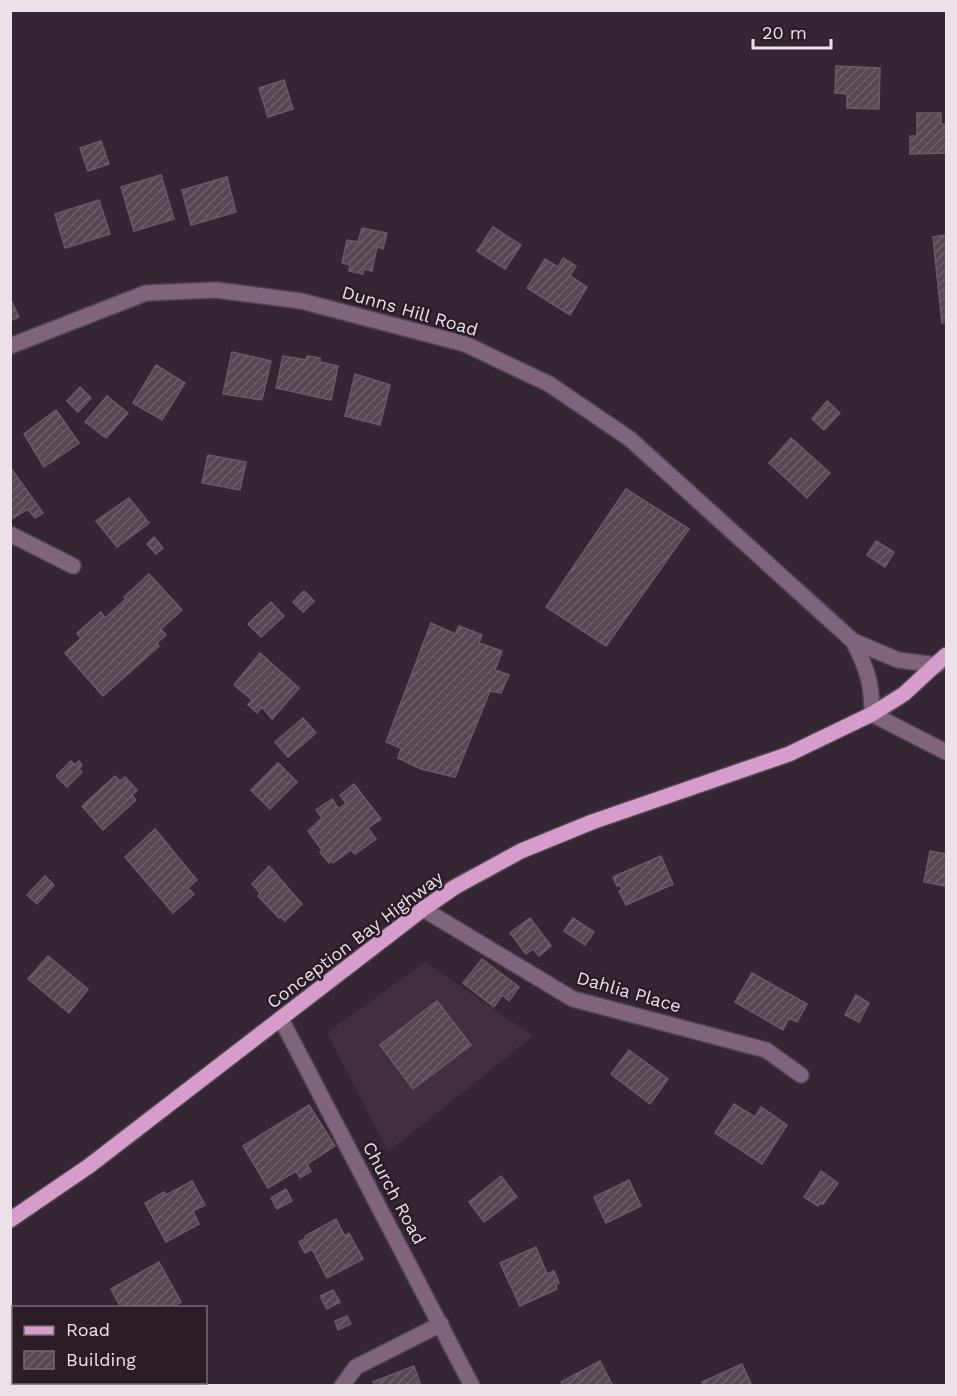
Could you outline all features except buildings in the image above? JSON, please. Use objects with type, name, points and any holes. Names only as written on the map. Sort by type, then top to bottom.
[{"type":"main road","name":"Conception Bay Highway","points":[[10,1220],[88,1166],[423,909],[455,887],[521,850],[592,822],[789,754],[872,714],[904,694],[942,660]]},
{"type":"street","name":"Dunns Hill Road","points":[[10,346],[147,294],[216,290],[301,301],[465,344],[549,384],[630,439],[853,641],[898,660],[942,660]]},
{"type":"street","points":[[10,534],[73,566]]},
{"type":"street","name":"Dunns Hill Road","points":[[853,641],[867,671],[872,692],[872,714]]},
{"type":"street","points":[[872,714],[946,752]]},
{"type":"street","name":"Dahlia Place","points":[[423,909],[573,999],[766,1050],[801,1075]]},
{"type":"street","name":"Church Road","points":[[281,1019],[472,1386]]},
{"type":"street","points":[[342,1386],[356,1367],[441,1324]]},
{"type":"shaded area","points":[[425,962],[533,1036],[388,1152],[327,1033]]}]
